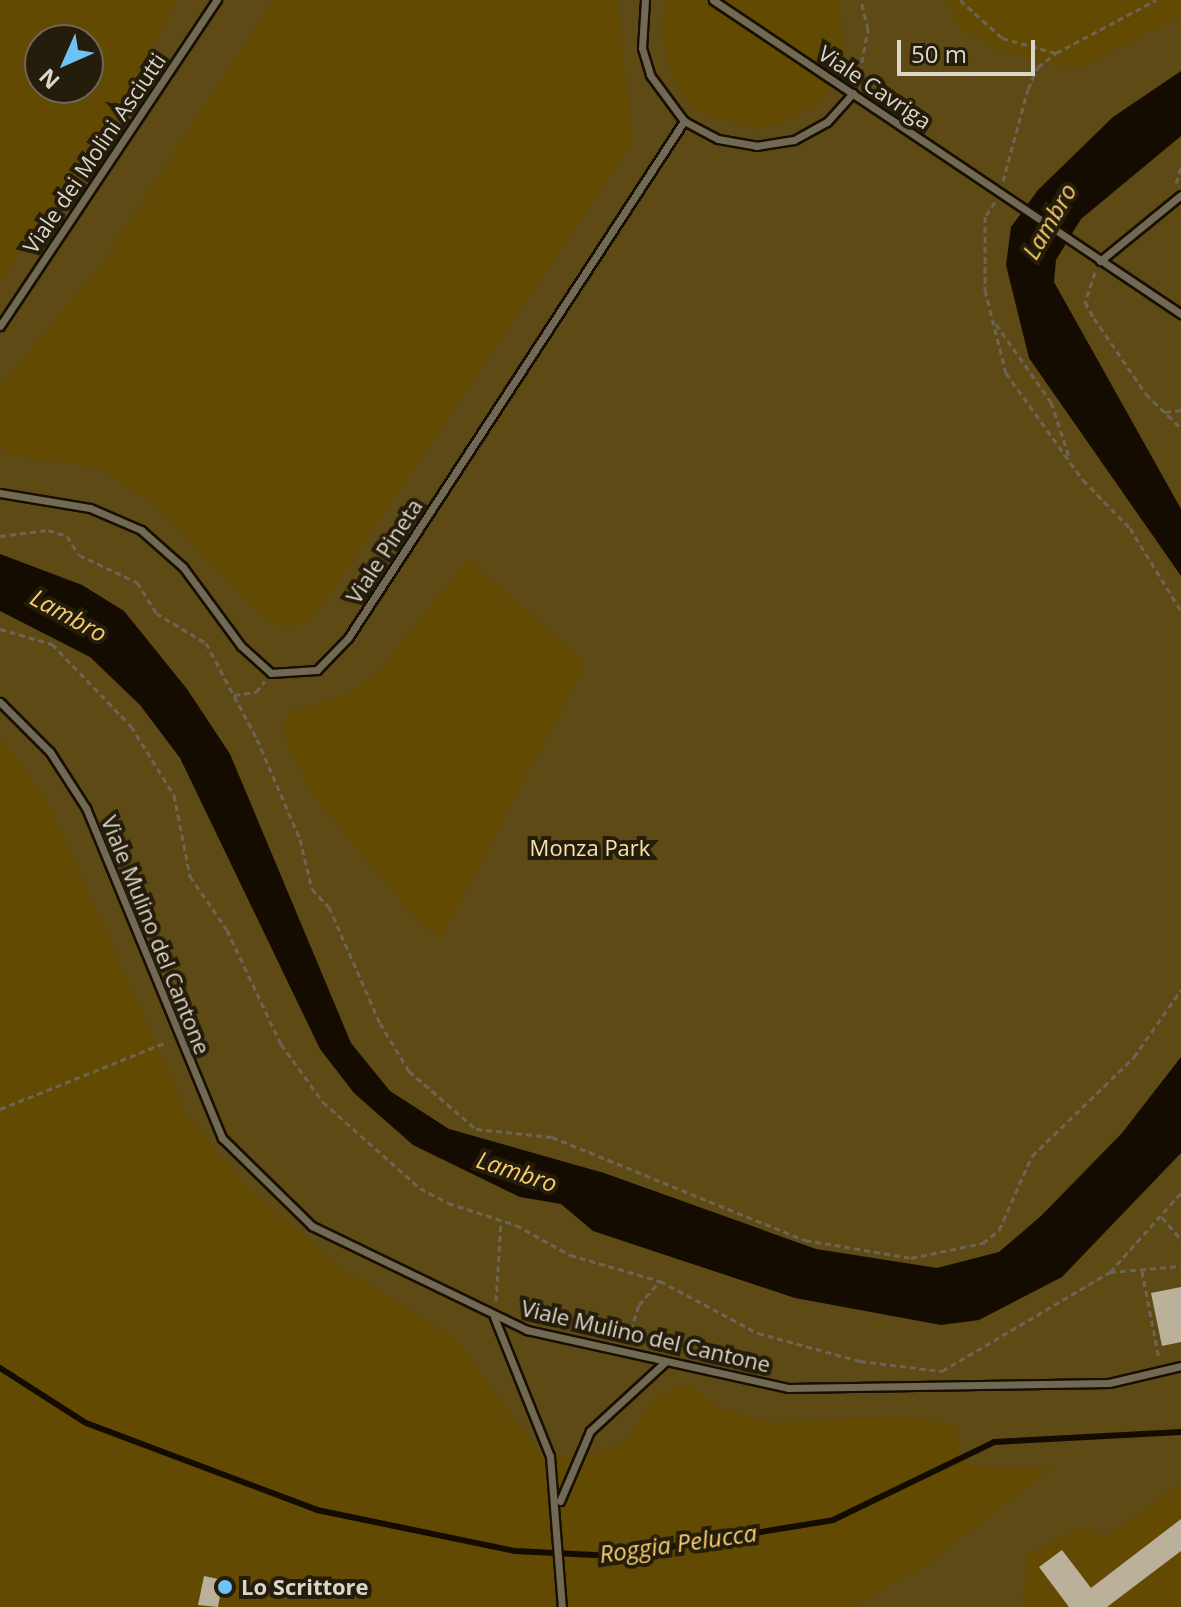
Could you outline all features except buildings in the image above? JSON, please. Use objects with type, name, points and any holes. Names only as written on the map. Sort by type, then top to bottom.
[{"type":"lane","name":"Viale dei Molini Asciutti","points":[[0,326],[217,0]]},
{"type":"lane","points":[[645,0],[642,48],[650,75],[684,121],[731,142],[794,140],[827,122],[853,93]]},
{"type":"lane","name":"Viale Cavriga","points":[[713,0],[1100,261]]},
{"type":"lane","name":"Viale Pineta","points":[[271,673],[317,670],[348,638],[684,121]]},
{"type":"lane","points":[[1181,195],[1172,199],[1100,261],[1181,314]]},
{"type":"lane","points":[[0,493],[90,508],[141,530],[183,567],[241,646],[271,673]]},
{"type":"lane","name":"Viale Mulino del Cantone","points":[[0,702],[50,752],[86,808],[176,1039],[222,1138],[312,1226],[494,1317],[625,1354],[788,1388],[1025,1387],[1109,1383],[1181,1366]]},
{"type":"lane","points":[[494,1317],[538,1416],[559,1503],[562,1607]]},
{"type":"lane","points":[[559,1503],[590,1431],[665,1362]]},
{"type":"path","points":[[853,93],[866,59],[862,2],[870,0]]},
{"type":"path","points":[[960,0],[1002,38],[1056,53]]},
{"type":"path","points":[[1156,0],[1056,53],[1038,67],[1028,89],[1001,193],[985,217],[993,321],[1006,373],[1071,463],[1130,528],[1181,611]]},
{"type":"path","points":[[1100,261],[1085,302],[1164,412],[1181,428]]},
{"type":"path","points":[[993,321],[1051,402],[1071,463]]},
{"type":"path","points":[[1164,412],[1181,410]]},
{"type":"path","points":[[0,536],[48,530],[67,536],[79,555],[137,582],[156,613],[206,643],[234,695],[300,839],[312,889],[329,907],[409,1071],[476,1129],[552,1137],[805,1240],[911,1258],[983,1243],[999,1230],[1032,1156],[1134,1057],[1181,990]]},
{"type":"path","points":[[0,629],[52,644],[146,748],[174,795],[190,876],[227,930],[281,1044],[323,1102],[420,1188],[501,1221],[570,1255],[660,1281],[686,1301],[758,1333],[860,1361],[942,1371],[1110,1272],[1181,1193]]},
{"type":"path","points":[[234,695],[256,692],[271,673]]},
{"type":"path","points":[[0,1109],[176,1039]]},
{"type":"path","points":[[1162,1217],[1181,1240]]},
{"type":"path","points":[[494,1317],[501,1221]]},
{"type":"path","points":[[1110,1272],[1181,1266]]},
{"type":"path","points":[[1142,1271],[1161,1371]]},
{"type":"path","points":[[625,1354],[639,1305],[660,1281]]},
{"type":"green space","name":"Monza Park","points":[[0,0],[1181,0],[1181,1607],[0,1607]]},
{"type":"green space","points":[[176,0],[274,0],[100,266],[0,386],[0,281],[107,137]]},
{"type":"green space","name":"Monza Park","points":[[617,0],[667,0],[660,33],[678,91],[700,113],[759,130],[815,107],[834,84],[845,55],[839,0],[945,0],[961,29],[996,49],[1076,69],[1181,16],[1181,1484],[1105,1536],[1082,1526],[1028,1555],[1021,1607],[854,1607],[926,1565],[1052,1467],[981,1468],[960,1459],[958,1426],[904,1416],[771,1423],[719,1408],[687,1384],[655,1397],[626,1441],[590,1456],[541,1456],[455,1338],[339,1266],[244,1185],[189,1118],[47,800],[0,738],[0,447],[11,455],[99,468],[152,502],[251,606],[278,626],[309,624],[633,142]],"holes":[[[468,559],[586,663],[440,939],[412,915],[314,796],[282,733],[289,712],[352,692],[380,670]]]},
{"type":"water","name":"Lambro","points":[[1181,71],[1181,136],[1081,219],[1056,260],[1054,282],[1181,509],[1181,576],[1029,358],[1006,265],[1011,227],[1038,190],[1113,117]]},
{"type":"water","name":"Lambro","points":[[0,554],[82,585],[124,611],[187,689],[230,754],[351,1043],[390,1091],[449,1129],[604,1173],[816,1249],[937,1268],[999,1252],[1041,1216],[1122,1133],[1181,1057],[1181,1153],[1062,1277],[979,1320],[941,1325],[795,1298],[593,1231],[561,1204],[520,1197],[413,1145],[354,1093],[320,1049],[180,758],[140,705],[90,657],[0,611]]},
{"type":"waterway","name":"Roggia Pelucca","points":[[0,1368],[86,1423],[317,1510],[515,1551],[614,1556],[833,1520],[994,1442],[1181,1432]]},
{"type":"place","name":"Lo Scrittore","points":[[225,1587]]}]
